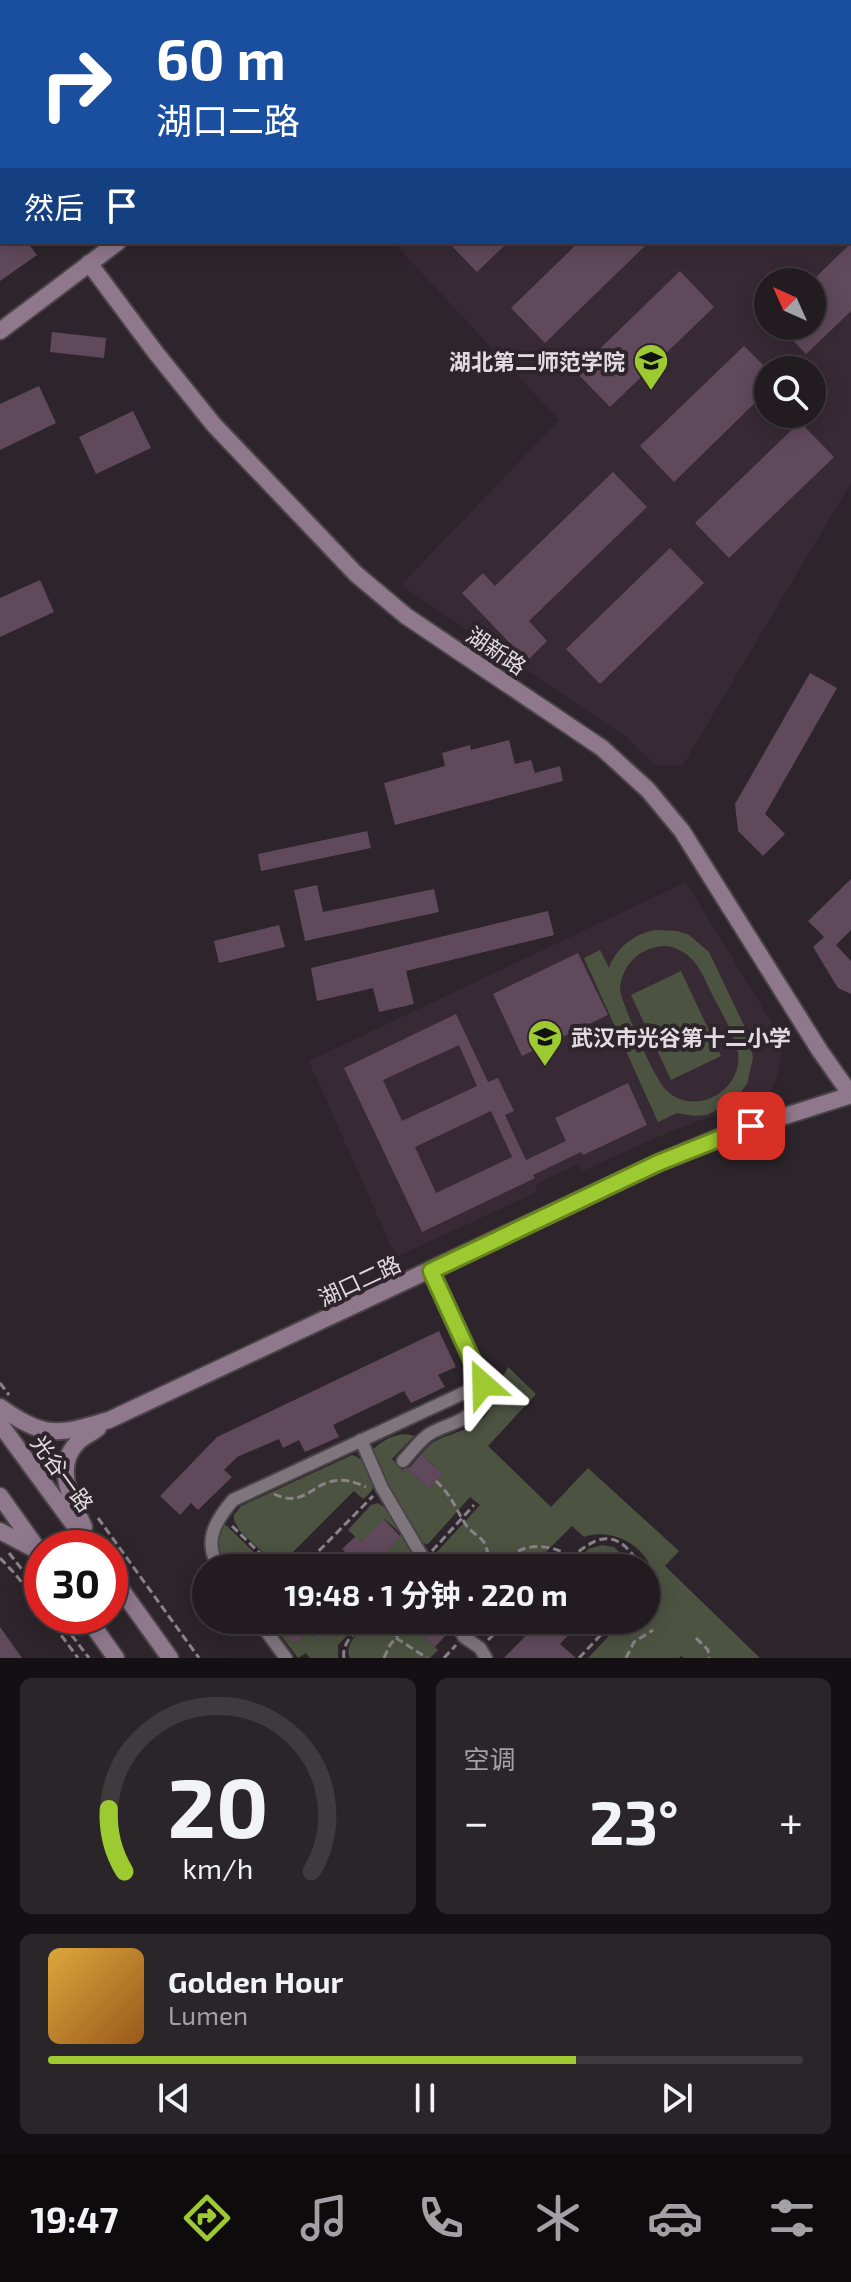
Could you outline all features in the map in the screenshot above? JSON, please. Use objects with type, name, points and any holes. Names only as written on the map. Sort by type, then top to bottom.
[{"type":"street","points":[[0,331],[115,244]]},
{"type":"street","name":"湖新路","points":[[89,263],[214,425],[356,574],[406,616],[602,748],[648,790],[682,831],[851,1095]]},
{"type":"street","name":"湖口二路","points":[[109,1420],[632,1175],[722,1136],[851,1095]]},
{"type":"street","points":[[212,1554],[210,1544],[220,1515],[233,1500],[483,1384],[431,1271]]},
{"type":"street","points":[[403,1461],[428,1434],[462,1420],[475,1410],[478,1400],[474,1388]]},
{"type":"street","points":[[0,1407],[23,1423],[56,1433],[109,1420]]},
{"type":"street","points":[[84,1530],[67,1488],[69,1455],[77,1443],[109,1420]]},
{"type":"street","name":"光谷一路","points":[[0,1424],[79,1530]]},
{"type":"street","points":[[361,1440],[382,1488],[422,1554]]},
{"type":"street","points":[[0,1496],[24,1530]]},
{"type":"street","points":[[0,1531],[24,1544]]},
{"type":"street","points":[[128,1599],[170,1658]]},
{"type":"street","points":[[99,1634],[116,1658]]},
{"type":"street","points":[[268,1634],[286,1658]]},
{"type":"street","points":[[462,1634],[483,1653]]},
{"type":"path","points":[[263,1486],[276,1496],[289,1500],[298,1499],[322,1483],[335,1479],[353,1481],[368,1488],[382,1488]]},
{"type":"path","points":[[436,1481],[450,1494],[466,1526],[481,1538],[487,1554]]},
{"type":"path","points":[[316,1554],[382,1488]]},
{"type":"path","points":[[434,1554],[474,1505]]},
{"type":"path","points":[[95,1514],[199,1658]]},
{"type":"path","points":[[220,1515],[260,1554]]},
{"type":"path","points":[[575,1554],[585,1544],[601,1539],[615,1541],[630,1554]]},
{"type":"path","points":[[1,1546],[24,1572]]},
{"type":"path","points":[[514,1554],[537,1548],[561,1550],[566,1554]]},
{"type":"path","points":[[0,1558],[24,1585]]},
{"type":"path","points":[[60,1634],[78,1658]]},
{"type":"path","points":[[71,1634],[89,1658]]},
{"type":"path","points":[[344,1658],[343,1650],[354,1634]]},
{"type":"path","points":[[384,1658],[399,1634]]},
{"type":"path","points":[[483,1653],[497,1634]]},
{"type":"path","points":[[579,1658],[602,1634]]},
{"type":"path","points":[[626,1658],[634,1642],[647,1634]]},
{"type":"path","points":[[396,1638],[427,1658]]},
{"type":"path","points":[[696,1638],[708,1650],[709,1658]]},
{"type":"shaded area","name":"湖北第二师范学院","points":[[395,244],[851,244],[851,483],[683,765],[655,765],[626,737],[401,585],[559,420]]},
{"type":"shaded area","name":"武汉市光谷第十二小学","points":[[686,882],[778,1033],[782,1052],[771,1091],[583,1171],[576,1165],[536,1184],[537,1192],[396,1257],[309,1061]]},
{"type":"green space","points":[[677,931],[689,935],[709,952],[750,1038],[753,1058],[747,1084],[733,1102],[707,1115],[677,1113],[658,1122],[584,958],[600,950],[609,968],[621,948],[647,932]],"holes":[[[676,948],[699,969],[730,1029],[738,1053],[738,1067],[733,1079],[725,1089],[703,1100],[678,1098],[661,1084],[640,1044],[620,991],[624,973],[634,958],[649,949]]]},
{"type":"green space","points":[[681,971],[721,1056],[671,1080],[631,995]]},
{"type":"green space","points":[[508,1367],[536,1394],[488,1446],[551,1507],[588,1468],[679,1551],[665,1566],[760,1658],[588,1658],[611,1634],[660,1634],[660,1554],[642,1554],[620,1538],[608,1535],[584,1537],[572,1526],[544,1554],[436,1554],[480,1505],[470,1497],[428,1544],[420,1543],[385,1486],[372,1451],[391,1437],[403,1434],[414,1436],[392,1459],[404,1472],[408,1469],[429,1489],[443,1474],[421,1454],[435,1441],[482,1420],[488,1413],[489,1392],[500,1382]]},
{"type":"green space","points":[[352,1455],[369,1468],[374,1478],[372,1489],[363,1499],[354,1491],[291,1554],[264,1554],[239,1530],[234,1515],[241,1506]]},
{"type":"green space","points":[[378,1503],[390,1511],[415,1554],[385,1554],[401,1534],[385,1519],[361,1542],[348,1530],[371,1505]]},
{"type":"green space","points":[[220,1526],[227,1526],[256,1554],[218,1554],[216,1542]]},
{"type":"green space","points":[[602,1545],[614,1547],[621,1554],[583,1554],[588,1549]]},
{"type":"green space","points":[[280,1634],[289,1634],[296,1644],[306,1634],[312,1634],[319,1640],[325,1634],[349,1634],[338,1645],[338,1658],[310,1658],[306,1653],[298,1658]]},
{"type":"green space","points":[[357,1634],[421,1634],[438,1650],[430,1658],[350,1658],[351,1642]]},
{"type":"building","points":[[0,244],[29,244],[37,255],[0,281]]},
{"type":"building","points":[[450,244],[506,244],[477,272]]},
{"type":"building","points":[[577,244],[647,244],[545,343],[511,308]]},
{"type":"building","points":[[850,244],[851,244],[851,311],[826,335],[825,268]]},
{"type":"building","points":[[680,271],[714,307],[610,407],[576,372]]},
{"type":"building","points":[[52,332],[106,338],[104,358],[50,352]]},
{"type":"building","points":[[792,340],[821,340],[806,354]]},
{"type":"building","points":[[744,346],[754,356],[754,404],[674,482],[640,446]]},
{"type":"building","points":[[39,386],[56,423],[0,450],[0,404]]},
{"type":"building","points":[[133,411],[151,448],[96,474],[79,437]]},
{"type":"building","points":[[794,428],[806,428],[834,457],[729,558],[695,523]]},
{"type":"building","points":[[613,472],[647,507],[529,621],[547,641],[527,661],[462,593],[483,573],[495,586]]},
{"type":"building","points":[[670,548],[704,583],[600,684],[566,649]]},
{"type":"building","points":[[40,580],[54,612],[0,637],[0,598]]},
{"type":"building","points":[[810,673],[837,688],[765,814],[785,834],[763,856],[738,831],[735,804]]},
{"type":"building","points":[[509,740],[515,764],[531,760],[535,773],[560,766],[563,781],[395,825],[384,783],[445,766],[442,753],[470,745],[471,750]]},
{"type":"building","points":[[367,831],[371,848],[261,871],[258,854]]},
{"type":"building","points":[[851,879],[851,930],[836,945],[851,961],[851,994],[838,988],[813,947],[824,937],[808,921]]},
{"type":"building","points":[[317,885],[323,912],[434,889],[439,912],[305,941],[294,890]]},
{"type":"building","points":[[548,911],[554,935],[406,971],[414,1004],[379,1012],[373,988],[317,1001],[311,968]]},
{"type":"building","points":[[279,925],[285,947],[219,963],[214,941]]},
{"type":"building","points":[[578,953],[608,1015],[522,1056],[493,994]]},
{"type":"building","points":[[456,1014],[488,1082],[498,1078],[514,1111],[505,1115],[526,1160],[566,1141],[555,1118],[628,1083],[647,1125],[583,1155],[581,1152],[533,1175],[535,1178],[422,1232],[344,1068]],"holes":[[[459,1045],[477,1086],[402,1121],[383,1080]],[[491,1111],[512,1157],[436,1193],[415,1147]]]},
{"type":"building","points":[[439,1331],[456,1367],[438,1375],[445,1387],[411,1403],[404,1391],[333,1425],[339,1437],[305,1452],[299,1440],[283,1448],[279,1439],[237,1457],[224,1470],[232,1477],[198,1510],[191,1503],[180,1515],[160,1496],[217,1437]]},
{"type":"building","points":[[433,1442],[421,1454],[443,1474],[429,1489],[408,1469],[405,1472],[402,1470],[410,1467],[426,1448]]},
{"type":"building","points":[[384,1519],[400,1536],[385,1554],[343,1554],[342,1549],[356,1536],[361,1542]]},
{"type":"building","points":[[0,1627],[22,1658],[0,1658]]},
{"type":"building","points":[[286,1634],[306,1634],[296,1644]]},
{"type":"building","points":[[421,1634],[447,1634],[435,1647]]},
{"type":"building","points":[[527,1634],[570,1634],[560,1644],[576,1658],[504,1658]]},
{"type":"place","name":"湖北第二师范学院","points":[[651,392]]},
{"type":"place","name":"武汉市光谷第十二小学","points":[[545,1068]]},
{"type":"route","points":[[483,1384],[431,1271],[658,1163],[751,1126]]}]
